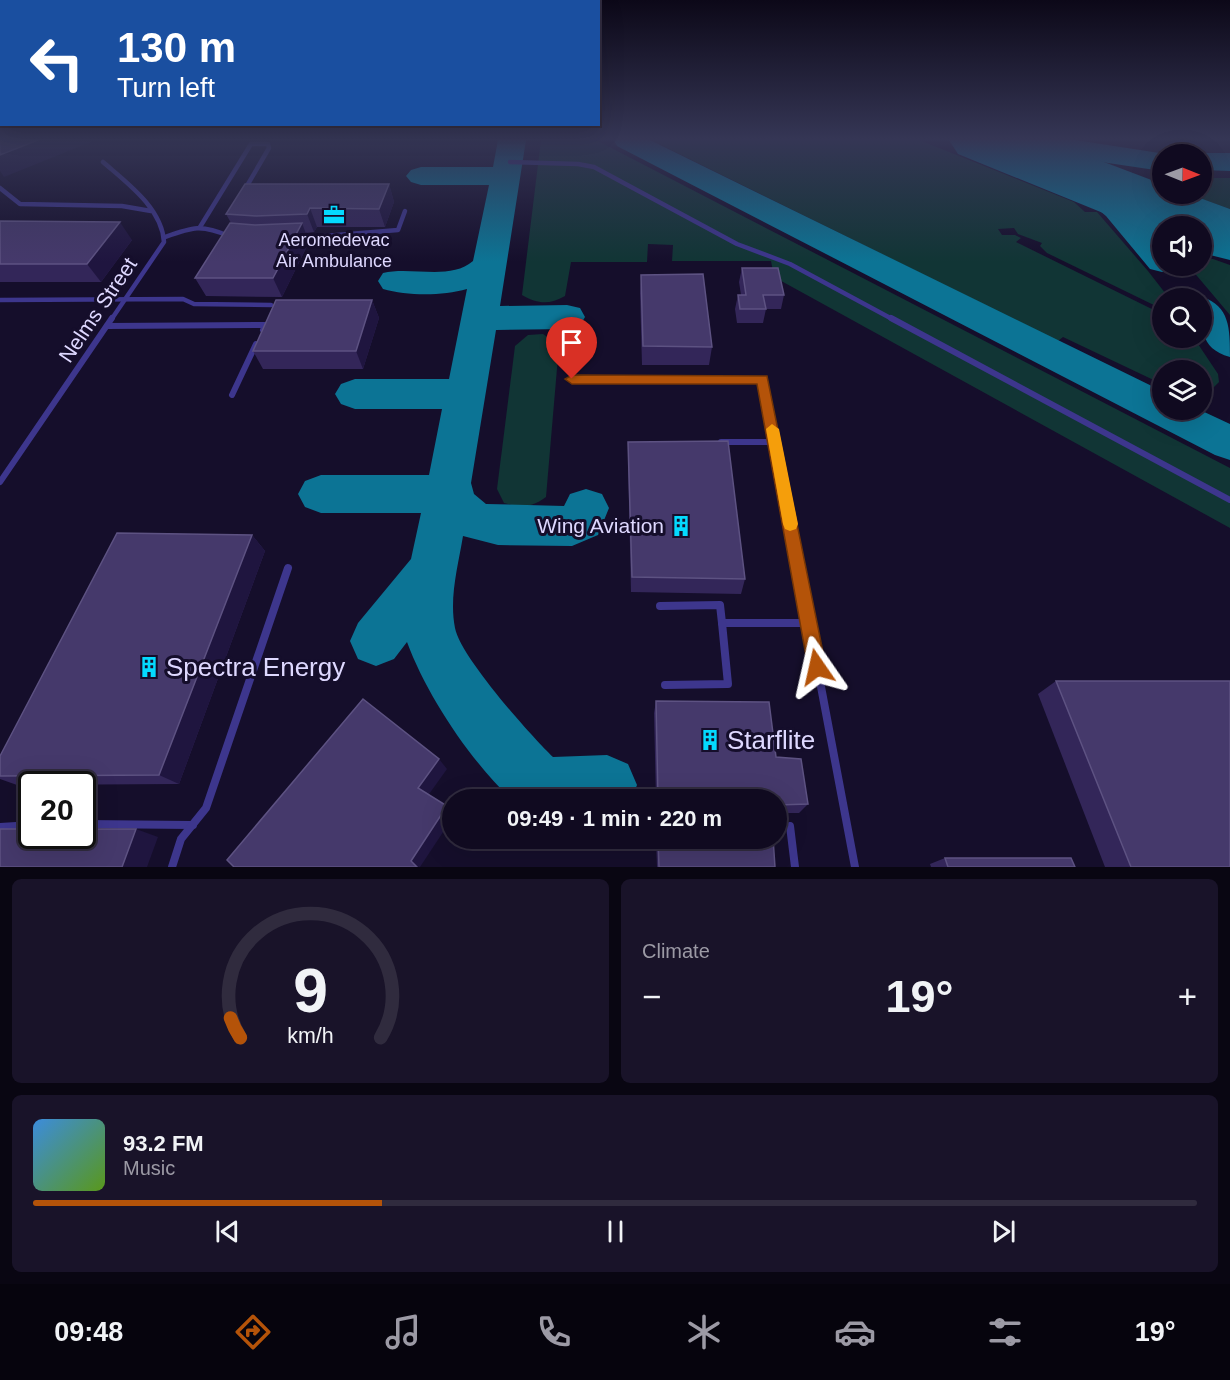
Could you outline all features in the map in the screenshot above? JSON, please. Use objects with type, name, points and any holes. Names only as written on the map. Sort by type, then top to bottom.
[{"type":"lane","points":[[123,180],[151,211],[165,237],[200,227],[208,227],[226,236],[236,237]]},
{"type":"lane","points":[[200,227],[229,180]]},
{"type":"lane","points":[[243,193],[250,180]]},
{"type":"lane","points":[[619,180],[737,244],[790,264],[1230,500]]},
{"type":"lane","points":[[0,189],[20,204],[122,206],[151,211]]},
{"type":"lane","points":[[299,238],[320,235],[380,234],[398,230],[405,211]]},
{"type":"lane","name":"Nelms Street","points":[[0,482],[125,300],[164,242],[165,237]]},
{"type":"lane","points":[[0,300],[183,299],[194,304],[271,305]]},
{"type":"lane","points":[[107,326],[266,325],[232,394]]},
{"type":"lane","points":[[572,379],[763,380],[855,867]]},
{"type":"lane","points":[[719,442],[775,442]]},
{"type":"lane","points":[[172,867],[182,839],[206,808],[288,568]]},
{"type":"lane","points":[[660,606],[720,605],[728,684],[664,685]]},
{"type":"lane","points":[[722,623],[809,622]]},
{"type":"lane","points":[[96,824],[193,825]]},
{"type":"lane","points":[[0,827],[18,826]]},
{"type":"lane","points":[[790,826],[795,867]]},
{"type":"green space","points":[[536,180],[674,180],[1230,468],[1230,528],[774,277],[771,261],[672,261],[673,245],[648,244],[647,262],[571,262],[565,296],[559,299],[544,302],[522,295]]},
{"type":"green space","points":[[733,180],[1020,180],[1074,202],[1085,212],[1097,212],[1161,288],[1152,288],[1152,304],[1047,253],[1040,246],[1042,243],[1018,234],[1014,228],[998,229],[1002,235],[1015,235],[1021,238],[1016,242],[1152,309],[1152,348],[1201,348],[1209,360],[1152,360],[1152,379],[1063,337],[1058,341]]},
{"type":"green space","points":[[1212,180],[1230,180],[1230,209],[1212,203]]},
{"type":"green space","points":[[1212,259],[1230,265],[1230,315],[1212,294],[1212,288],[1207,288],[1197,276],[1212,276]]},
{"type":"green space","points":[[543,334],[559,345],[546,497],[531,505],[516,506],[504,503],[497,489],[515,346],[528,335]]},
{"type":"green space","points":[[1212,365],[1218,374],[1219,382],[1212,389]]},
{"type":"building","points":[[245,184],[389,184],[379,209],[310,208],[307,214],[256,216],[226,214]]},
{"type":"building","points":[[0,221],[120,222],[87,264],[0,264]]},
{"type":"building","points":[[230,223],[255,225],[302,223],[273,278],[195,278]]},
{"type":"building","points":[[742,268],[778,268],[784,295],[763,295],[766,309],[740,309],[738,295],[746,295]]},
{"type":"building","points":[[703,274],[712,347],[643,346],[641,275]]},
{"type":"building","points":[[276,300],[372,300],[356,351],[253,351]]},
{"type":"building","name":"Wing Aviation","points":[[728,441],[745,579],[632,577],[628,442]]},
{"type":"building","name":"Spectra Energy","points":[[117,533],[252,535],[159,775],[96,775],[96,771],[18,771],[18,776],[0,776],[0,756]]},
{"type":"building","points":[[1056,681],[1230,681],[1230,867],[1131,867]]},
{"type":"building","points":[[363,699],[439,759],[418,788],[442,803],[442,814],[411,861],[417,867],[234,867],[227,860]]},
{"type":"building","name":"Starflite","points":[[656,701],[769,702],[776,757],[801,759],[808,804],[787,805],[787,789],[658,789]]},
{"type":"building","points":[[0,829],[18,829],[18,849],[96,849],[96,829],[136,829],[122,867],[0,867]]},
{"type":"building","points":[[658,849],[774,849],[775,867],[659,867]]},
{"type":"building","points":[[945,858],[1071,858],[1075,867],[948,867]]},
{"type":"taxiway","points":[[489,264],[505,180]]},
{"type":"taxiway","points":[[707,180],[1152,404]]},
{"type":"taxiway","points":[[1079,180],[1117,210],[1152,250]]},
{"type":"taxiway","points":[[395,281],[461,280],[483,271],[489,264]]},
{"type":"taxiway","points":[[479,318],[489,264]]},
{"type":"taxiway","points":[[479,318],[567,317]]},
{"type":"taxiway","points":[[449,483],[479,318]]},
{"type":"taxiway","points":[[1212,322],[1230,344]]},
{"type":"taxiway","points":[[355,394],[465,394]]},
{"type":"taxiway","points":[[1184,420],[1230,443]]},
{"type":"taxiway","points":[[449,483],[457,507],[465,515],[486,524],[572,526],[582,521],[586,508]]},
{"type":"taxiway","points":[[449,483],[428,599],[429,628],[440,657],[501,744],[532,778],[542,785],[556,787],[607,785]]},
{"type":"taxiway","points":[[321,494],[447,494]]},
{"type":"taxiway","points":[[376,641],[433,569]]},
{"type":"runway","points":[[1087,180],[1230,236]]},
{"type":"slow traffic","points":[[772,429],[790,524]]},
{"type":"place","name":"Aeromedevac Air Ambulance","points":[[334,215]]},
{"type":"place","name":"Wing Aviation","points":[[681,526]]},
{"type":"place","name":"Spectra Energy","points":[[149,667]]},
{"type":"place","name":"Starflite","points":[[710,740]]},
{"type":"route","points":[[572,379],[763,380],[817,667]]}]
